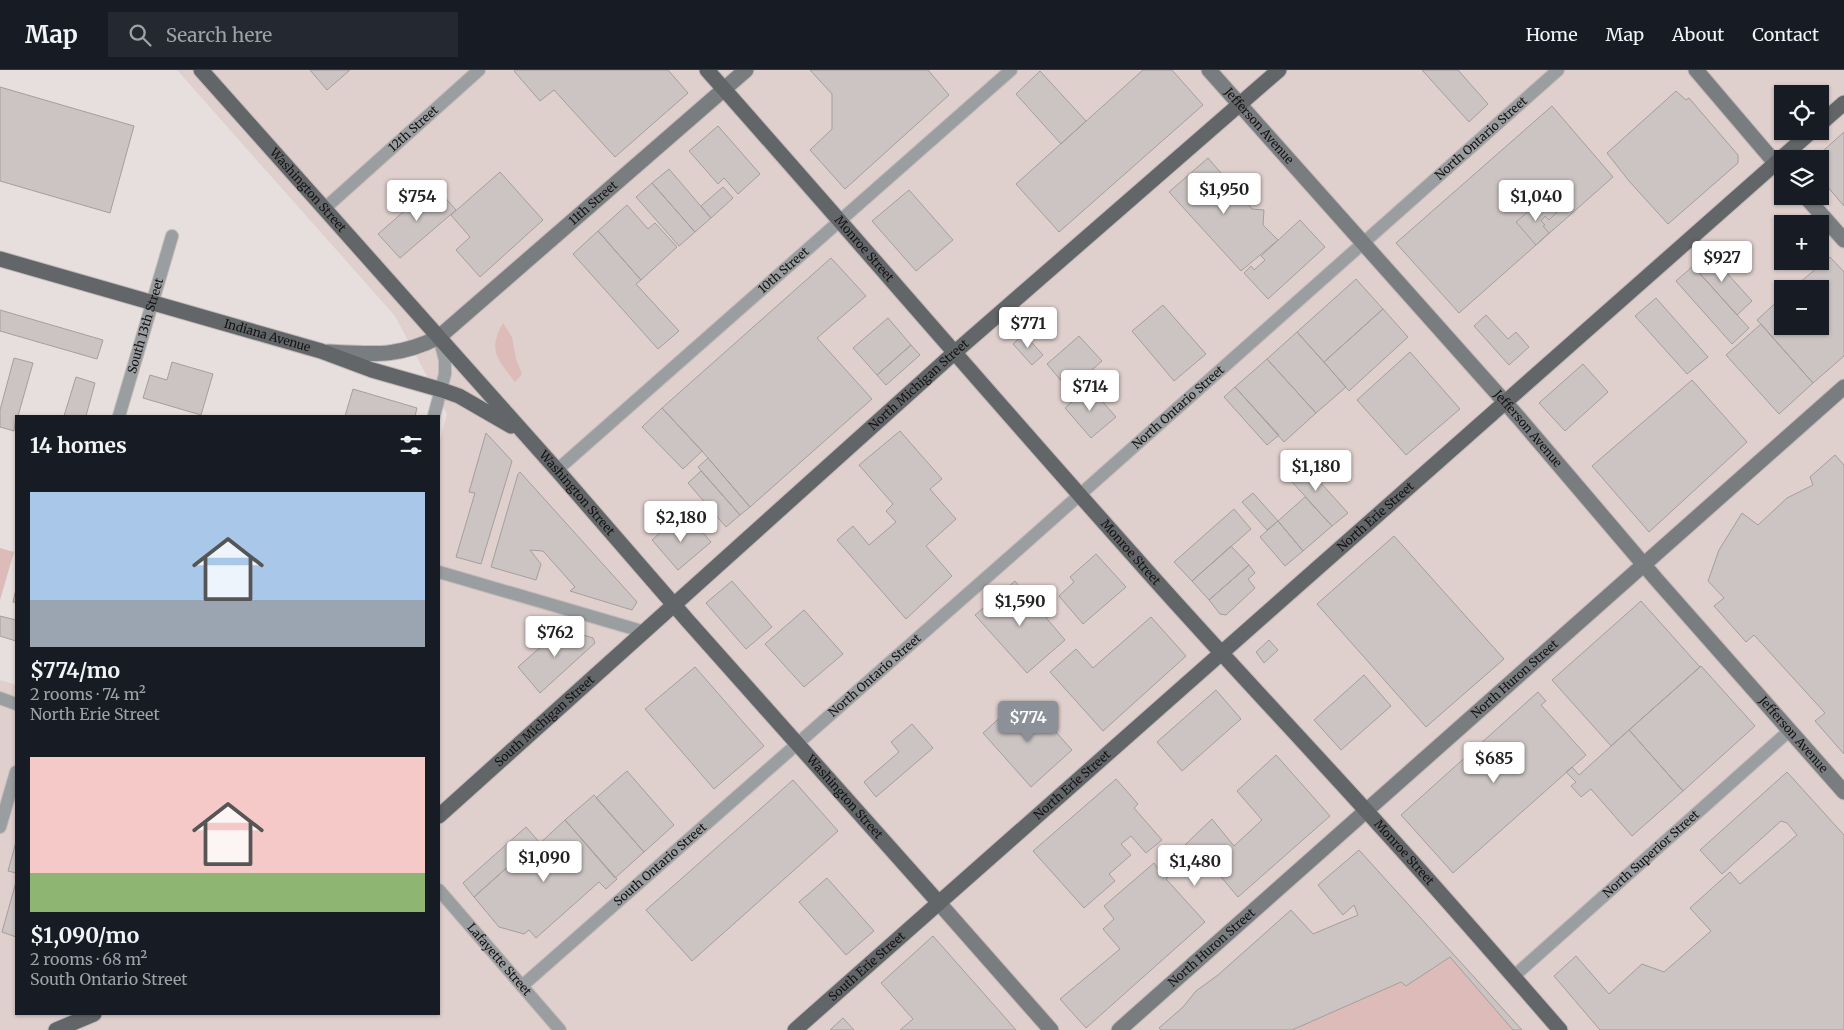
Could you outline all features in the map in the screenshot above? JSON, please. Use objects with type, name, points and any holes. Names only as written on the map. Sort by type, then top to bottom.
[{"type":"main road","name":"Monroe Street","points":[[707,70],[841,220],[954,353],[1221,654],[1366,810],[1560,1030]]},
{"type":"main road","name":"North Michigan Street","points":[[674,605],[954,353],[1279,70]]},
{"type":"main road","name":"Washington Street","points":[[208,73],[324,209],[558,470],[674,605],[939,903]]},
{"type":"main road","points":[[1829,116],[1844,103]]},
{"type":"main road","name":"North Erie Street","points":[[1795,150],[1804,140]]},
{"type":"main road","name":"North Erie Street","points":[[939,903],[1505,403],[1774,171]]},
{"type":"main road","name":"Indiana Avenue","points":[[0,259],[321,351],[372,370],[442,390],[476,404],[524,434]]},
{"type":"main road","name":"South Michigan Street","points":[[440,815],[674,605]]},
{"type":"main road","name":"South Erie Street","points":[[795,1030],[939,903]]},
{"type":"main road","points":[[56,1030],[92,1015]]},
{"type":"street","name":"12th Street","points":[[324,209],[479,70]]},
{"type":"street","name":"11th Street","points":[[321,351],[391,354],[416,347],[439,337],[746,70]]},
{"type":"street","name":"10th Street","points":[[558,470],[1011,70]]},
{"type":"street","name":"Jefferson Avenue","points":[[1208,70],[1505,403],[1643,564],[1844,792]]},
{"type":"street","name":"North Ontario Street","points":[[798,744],[1558,70]]},
{"type":"street","points":[[1696,70],[1774,161]]},
{"type":"street","points":[[1813,205],[1844,240]]},
{"type":"street","name":"South 13th Street","points":[[119,415],[172,236]]},
{"type":"street","points":[[434,415],[445,374],[445,360],[439,337]]},
{"type":"street","name":"North Huron Street","points":[[1119,1030],[1844,388]]},
{"type":"street","points":[[440,572],[645,632]]},
{"type":"street","points":[[0,698],[15,704]]},
{"type":"street","name":"North Superior Street","points":[[1513,976],[1790,731]]},
{"type":"street","name":"South Ontario Street","points":[[522,986],[798,744]]},
{"type":"street","points":[[0,827],[15,776]]},
{"type":"street","name":"Lafayette Street","points":[[440,891],[560,1030]]},
{"type":"street","name":"Washington Street","points":[[939,903],[1051,1030]]},
{"type":"shaded area","points":[[177,70],[1844,70],[1844,1030],[0,1030],[0,680],[15,685],[15,1015],[440,1015],[440,440],[447,414],[395,316]]},
{"type":"shaded area","points":[[503,323],[512,337],[516,359],[522,374],[515,382],[500,361],[495,348],[498,333]]},
{"type":"shaded area","points":[[0,548],[14,552],[0,600]]},
{"type":"shaded area","points":[[1359,850],[1522,1030],[1161,1030],[1159,1028],[1183,1007],[1196,991],[1218,975],[1291,910],[1313,934],[1358,915],[1354,905],[1343,915],[1318,885]]},
{"type":"building","points":[[310,70],[350,70],[327,90]]},
{"type":"building","points":[[668,70],[688,93],[615,157],[554,90],[540,101],[514,71]]},
{"type":"building","points":[[810,70],[928,70],[949,95],[845,189],[810,150],[832,129],[832,94]]},
{"type":"building","points":[[1143,70],[1172,70],[1203,105],[1059,232],[1016,184]]},
{"type":"building","points":[[1422,70],[1458,70],[1488,104],[1469,122]]},
{"type":"building","points":[[1040,71],[1086,121],[1061,144],[1016,94]]},
{"type":"building","points":[[0,87],[134,126],[110,213],[0,181]]},
{"type":"building","points":[[1676,91],[1686,100],[1689,98],[1738,155],[1738,163],[1668,224],[1629,181],[1607,153]]},
{"type":"building","points":[[1552,106],[1613,177],[1459,313],[1396,243]]},
{"type":"building","points":[[718,126],[760,174],[738,194],[724,178],[718,184],[689,151]]},
{"type":"building","points":[[1844,132],[1844,206],[1829,188],[1829,150],[1824,150]]},
{"type":"building","points":[[1208,158],[1252,209],[1264,210],[1263,225],[1278,240],[1241,271],[1169,192]]},
{"type":"building","points":[[669,169],[711,218],[695,232],[652,183]]},
{"type":"building","points":[[500,172],[543,220],[480,277],[456,250],[470,237],[451,215]]},
{"type":"building","points":[[652,183],[695,232],[679,246],[636,197]]},
{"type":"building","points":[[434,185],[456,210],[400,258],[378,234]]},
{"type":"building","points":[[723,187],[733,198],[711,218],[701,206]]},
{"type":"building","points":[[909,190],[953,240],[916,271],[872,221]]},
{"type":"building","points":[[1542,200],[1551,210],[1553,208],[1557,212],[1549,220],[1545,216],[1541,221],[1549,233],[1536,245],[1516,222]]},
{"type":"building","points":[[627,205],[648,229],[655,223],[677,247],[641,280],[598,231]]},
{"type":"building","points":[[1300,220],[1325,247],[1268,299],[1244,273],[1251,266],[1254,270],[1265,260],[1261,256]]},
{"type":"building","points":[[598,231],[641,280],[636,284],[679,331],[658,349],[573,254]]},
{"type":"building","points":[[1708,252],[1752,301],[1737,315],[1693,266]]},
{"type":"building","points":[[831,258],[866,296],[817,338],[872,399],[750,507],[662,408]]},
{"type":"building","points":[[1829,258],[1844,272],[1844,356],[1813,383],[1757,320],[1774,304],[1774,335],[1829,335],[1829,280],[1803,280],[1815,270],[1829,270]]},
{"type":"building","points":[[1693,266],[1749,328],[1732,344],[1676,281]]},
{"type":"building","points":[[1356,279],[1383,309],[1324,362],[1297,332]]},
{"type":"building","points":[[1656,298],[1708,357],[1687,374],[1635,316]]},
{"type":"building","points":[[1163,305],[1206,354],[1174,381],[1132,331]]},
{"type":"building","points":[[1383,309],[1408,337],[1349,391],[1324,362]]},
{"type":"building","points":[[0,310],[103,340],[97,359],[0,331]]},
{"type":"building","points":[[1486,315],[1508,339],[1516,332],[1529,347],[1509,365],[1474,326]]},
{"type":"building","points":[[888,318],[911,345],[877,375],[853,348]]},
{"type":"building","points":[[1761,324],[1813,383],[1779,414],[1726,355]]},
{"type":"building","points":[[1297,332],[1346,387],[1316,413],[1267,359]]},
{"type":"building","points":[[1024,334],[1043,355],[1032,365],[1013,344]]},
{"type":"building","points":[[1079,336],[1102,361],[1069,390],[1047,364]]},
{"type":"building","points":[[911,345],[920,355],[886,385],[877,375]]},
{"type":"building","points":[[1410,352],[1460,409],[1406,455],[1357,400]]},
{"type":"building","points":[[14,358],[33,363],[18,415],[15,415],[14,431],[0,427],[0,410]]},
{"type":"building","points":[[1267,359],[1316,413],[1284,442],[1235,387]]},
{"type":"building","points":[[172,362],[213,374],[201,415],[143,398],[150,375],[167,380]]},
{"type":"building","points":[[1583,364],[1608,392],[1565,431],[1539,403]]},
{"type":"building","points":[[76,377],[95,383],[86,415],[64,415]]},
{"type":"building","points":[[1692,380],[1747,442],[1649,532],[1592,466]]},
{"type":"building","points":[[1089,386],[1116,417],[1091,438],[1065,408]]},
{"type":"building","points":[[1235,387],[1279,435],[1267,445],[1224,397]]},
{"type":"building","points":[[353,389],[417,408],[415,415],[345,415]]},
{"type":"building","points":[[662,408],[702,451],[683,469],[642,427]]},
{"type":"building","points":[[900,431],[942,479],[930,489],[956,519],[926,546],[952,576],[906,619],[837,540],[853,526],[869,545],[896,522],[886,511],[893,504],[859,465]]},
{"type":"building","points":[[486,433],[512,461],[481,564],[456,557],[475,493],[469,492]]},
{"type":"building","points":[[1835,455],[1844,465],[1844,754],[1815,721],[1825,713],[1754,635],[1746,642],[1714,606],[1724,598],[1708,581],[1719,550],[1742,513],[1758,525],[1787,498],[1813,485],[1810,477]]},
{"type":"building","points":[[708,458],[750,507],[740,515],[698,467]]},
{"type":"building","points":[[1299,459],[1348,513],[1332,526],[1283,472]]},
{"type":"building","points":[[701,471],[740,515],[726,527],[688,483]]},
{"type":"building","points":[[520,472],[637,602],[632,610],[570,591],[575,587],[543,551],[530,550],[541,564],[536,580],[491,567]]},
{"type":"building","points":[[1253,493],[1278,521],[1267,530],[1242,502]]},
{"type":"building","points":[[1305,497],[1332,526],[1303,551],[1278,521]]},
{"type":"building","points":[[1234,509],[1251,529],[1192,581],[1174,562]]},
{"type":"building","points":[[693,521],[711,542],[678,570],[652,540],[672,522],[681,532]]},
{"type":"building","points":[[1278,521],[1303,551],[1285,566],[1260,537]]},
{"type":"building","points":[[1394,536],[1504,659],[1426,727],[1317,604]]},
{"type":"building","points":[[1231,546],[1249,565],[1209,600],[1192,581]]},
{"type":"building","points":[[1096,554],[1126,587],[1083,624],[1059,596],[1074,582],[1070,577]]},
{"type":"building","points":[[1249,565],[1255,573],[1248,579],[1255,588],[1226,615],[1220,614],[1209,600]]},
{"type":"building","points":[[732,581],[772,627],[746,649],[706,603]]},
{"type":"building","points":[[1015,581],[1065,640],[1027,673],[975,615]]},
{"type":"building","points":[[1641,601],[1700,667],[1611,746],[1552,680]]},
{"type":"building","points":[[804,610],[843,654],[804,687],[765,644]]},
{"type":"building","points":[[0,616],[15,620],[15,641],[0,636]]},
{"type":"building","points":[[1151,617],[1186,656],[1103,731],[1050,672],[1076,649],[1093,668]]},
{"type":"building","points":[[562,628],[593,638],[595,643],[540,693],[518,667]]},
{"type":"building","points":[[1269,640],[1278,650],[1264,663],[1256,652]]},
{"type":"building","points":[[1701,666],[1755,726],[1683,791],[1629,730]]},
{"type":"building","points":[[695,667],[764,746],[714,789],[645,709]]},
{"type":"building","points":[[1364,675],[1391,706],[1341,750],[1314,720]]},
{"type":"building","points":[[1216,690],[1241,719],[1182,771],[1157,742]]},
{"type":"building","points":[[1538,692],[1546,701],[1541,705],[1586,755],[1453,873],[1401,815]]},
{"type":"building","points":[[1031,704],[1072,750],[1031,787],[983,733],[1013,706],[1020,714]]},
{"type":"building","points":[[912,724],[933,748],[876,797],[864,782],[899,752],[891,742]]},
{"type":"building","points":[[1629,730],[1683,791],[1632,836],[1591,789],[1581,797],[1571,786],[1576,782],[1566,772],[1572,767],[1579,775]]},
{"type":"building","points":[[1276,755],[1330,816],[1238,897],[1198,850],[1166,879],[1205,922],[1086,1028],[1060,999],[1120,949],[1103,929],[1114,919],[1104,906],[1154,863],[1159,870],[1212,819],[1234,846],[1262,820],[1237,791]]},
{"type":"building","points":[[627,771],[674,825],[644,852],[596,798]]},
{"type":"building","points":[[1787,772],[1844,835],[1844,1030],[1600,1030],[1554,976],[1576,956],[1609,994],[1642,964],[1664,972],[1711,931],[1690,908],[1730,872],[1740,884],[1797,835],[1787,823],[1781,821],[1722,874],[1700,850]]},
{"type":"building","points":[[1116,779],[1138,804],[1134,808],[1162,840],[1146,853],[1131,836],[1121,844],[1131,855],[1109,874],[1115,881],[1084,908],[1033,851]]},
{"type":"building","points":[[793,780],[838,831],[692,961],[646,910]]},
{"type":"building","points":[[594,795],[644,852],[615,878],[565,820]]},
{"type":"building","points":[[565,820],[617,879],[606,889],[599,882],[536,938],[529,930],[524,934],[499,927],[474,897],[521,855],[524,858]]},
{"type":"building","points":[[526,827],[540,843],[524,858],[521,855],[474,897],[463,883]]},
{"type":"building","points":[[15,846],[15,873],[8,871]]},
{"type":"building","points":[[1359,850],[1522,1030],[1513,1030],[1450,957],[1406,986],[1401,982],[1292,1030],[1161,1030],[1159,1028],[1183,1007],[1196,991],[1218,975],[1291,910],[1313,934],[1358,915],[1354,905],[1343,915],[1318,885]]},
{"type":"building","points":[[827,878],[874,931],[846,955],[799,902]]},
{"type":"building","points":[[15,886],[15,937],[2,932]]},
{"type":"building","points":[[933,936],[1016,1030],[900,1030],[913,1019],[881,983]]},
{"type":"building","points":[[843,1018],[854,1030],[830,1030]]}]
